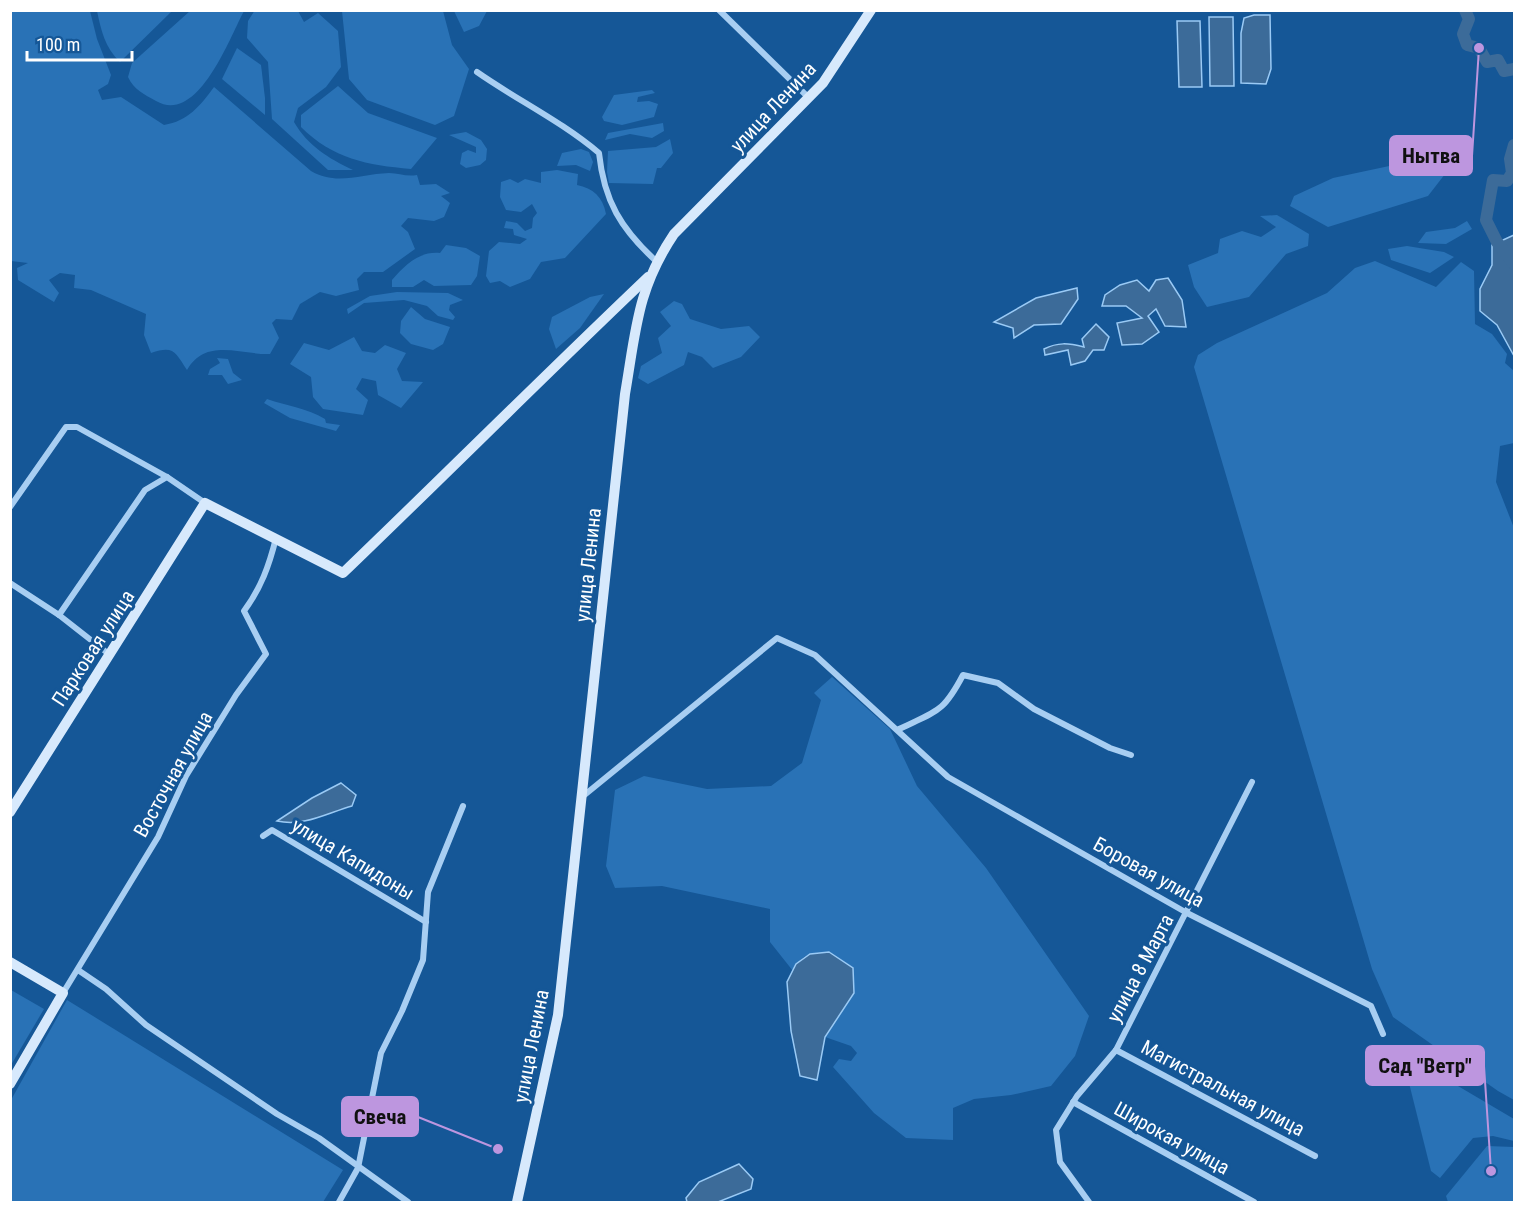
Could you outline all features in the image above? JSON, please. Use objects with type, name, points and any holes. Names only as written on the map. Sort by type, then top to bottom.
[{"type":"street","points":[[719,10],[810,98]]},
{"type":"street","name":"улица Ленина","points":[[517,1203],[558,1015],[625,394],[641,297],[656,261],[675,234],[810,98],[823,83],[871,10]]},
{"type":"street","points":[[477,72],[508,94],[571,129],[599,153],[602,184],[629,237],[656,261]]},
{"type":"street","points":[[10,507],[66,427],[77,427],[167,477],[206,503],[343,573],[409,512],[514,404],[651,275]]},
{"type":"street","points":[[59,615],[145,490],[167,477]]},
{"type":"street","name":"Парковая улица","points":[[10,812],[206,503]]},
{"type":"street","name":"Восточная улица","points":[[63,993],[158,837],[186,776],[236,695],[267,654],[244,611],[258,591],[269,565],[276,537]]},
{"type":"street","points":[[10,584],[59,615],[111,655]]},
{"type":"street","name":"Боровая улица","points":[[580,799],[777,638],[815,655],[861,699],[899,729],[948,777],[1187,913],[1371,1006],[1383,1034]]},
{"type":"street","points":[[899,729],[938,711],[948,703],[963,675],[998,683],[1034,709],[1110,748],[1131,755]]},
{"type":"street","name":"улица 8 Марта","points":[[1089,1203],[1060,1162],[1056,1130],[1073,1102],[1116,1050],[1252,782]]},
{"type":"street","points":[[339,1203],[358,1168],[381,1053],[402,1011],[423,960],[428,892],[464,806]]},
{"type":"street","name":"улица Капидоны","points":[[262,836],[272,831],[426,922]]},
{"type":"street","points":[[10,962],[63,993],[10,1084]]},
{"type":"street","points":[[78,970],[106,989],[146,1025],[278,1114],[319,1138],[408,1203]]},
{"type":"street","name":"Магистральная улица","points":[[1116,1050],[1315,1156]]},
{"type":"street","name":"Широкая улица","points":[[1073,1102],[1254,1203]]},
{"type":"shaded area","points":[[11,10],[90,11],[97,39],[111,75],[108,84],[98,90],[102,100],[121,97],[164,125],[180,120],[193,112],[214,87],[311,171],[330,178],[389,173],[417,175],[420,185],[436,184],[450,193],[441,196],[450,203],[444,217],[434,221],[408,218],[401,226],[408,232],[415,249],[383,272],[364,272],[357,279],[359,290],[336,296],[320,292],[300,304],[292,320],[276,319],[272,323],[279,338],[270,354],[214,351],[195,360],[187,370],[180,359],[169,350],[151,353],[144,335],[146,314],[91,290],[74,288],[75,275],[60,273],[49,280],[59,293],[54,302],[18,280],[17,268],[28,263],[11,261]]},
{"type":"shaded area","points":[[97,10],[172,11],[120,62],[107,45]]},
{"type":"shaded area","points":[[255,10],[298,11],[304,22],[318,13],[338,31],[341,67],[326,87],[298,108],[294,122],[319,150],[353,170],[328,170],[272,119],[268,62],[247,38],[248,21]]},
{"type":"shaded area","points":[[190,11],[244,11],[221,58],[198,90],[185,101],[171,105],[156,101],[140,91],[130,81],[128,77],[132,63]]},
{"type":"shaded area","points":[[342,11],[443,11],[452,45],[469,69],[454,116],[435,125],[367,100],[349,79]]},
{"type":"shaded area","points":[[454,11],[487,11],[479,26],[464,32]]},
{"type":"shaded area","points":[[1254,15],[1270,15],[1271,69],[1266,84],[1241,83],[1241,33],[1244,18]]},
{"type":"shaded area","points":[[1209,17],[1233,17],[1234,86],[1210,86]]},
{"type":"shaded area","points":[[1177,21],[1200,21],[1202,87],[1179,87]]},
{"type":"shaded area","points":[[237,48],[261,65],[265,115],[222,79]]},
{"type":"shaded area","points":[[338,86],[368,113],[437,138],[411,169],[365,162],[338,153],[313,138],[301,127],[301,115]]},
{"type":"shaded area","points":[[652,90],[655,93],[638,97],[637,102],[649,101],[658,104],[654,117],[622,125],[604,121],[602,117],[614,95]]},
{"type":"shaded area","points":[[663,123],[664,131],[652,138],[630,134],[605,140],[608,133]]},
{"type":"shaded area","points":[[466,132],[481,140],[487,149],[486,160],[480,165],[466,168],[460,164],[462,153],[468,150],[476,153],[476,147],[449,135]]},
{"type":"shaded area","points":[[670,139],[673,153],[661,168],[657,168],[653,184],[609,183],[608,151],[656,147]]},
{"type":"shaded area","points":[[581,149],[589,152],[593,162],[590,171],[576,165],[557,166],[562,153]]},
{"type":"shaded area","points":[[1450,153],[1452,165],[1428,196],[1328,227],[1290,206],[1294,196],[1333,178]]},
{"type":"shaded area","points":[[557,170],[578,174],[577,185],[588,188],[600,198],[606,214],[565,258],[541,262],[530,279],[510,287],[500,281],[490,283],[486,276],[489,251],[499,242],[520,244],[527,239],[514,235],[513,229],[504,228],[506,221],[517,223],[525,231],[532,228],[533,218],[537,213],[532,204],[521,212],[506,210],[500,197],[501,182],[510,179],[518,183],[525,179],[541,183],[541,172]]},
{"type":"shaded area","points":[[1277,215],[1309,234],[1308,246],[1286,254],[1249,297],[1207,307],[1194,287],[1188,265],[1218,253],[1220,239],[1242,231],[1261,237],[1276,227],[1260,216]]},
{"type":"shaded area","points":[[1467,221],[1472,229],[1446,244],[1418,243],[1426,232],[1455,228]]},
{"type":"shaded area","points":[[1514,235],[1514,356],[1497,325],[1480,311],[1480,289],[1492,265],[1492,245]]},
{"type":"shaded area","points":[[446,245],[466,248],[480,256],[477,276],[471,285],[434,286],[424,280],[413,287],[392,287],[392,280],[407,264],[425,254],[440,253]]},
{"type":"shaded area","points":[[1407,246],[1444,252],[1454,257],[1430,273],[1391,260],[1388,249]]},
{"type":"shaded area","points":[[1375,261],[1436,287],[1461,262],[1474,271],[1475,324],[1492,334],[1507,354],[1505,363],[1514,371],[1514,443],[1500,446],[1496,482],[1514,528],[1514,1100],[1393,1017],[1372,969],[1194,367],[1198,355],[1217,343],[1327,293],[1355,268]]},
{"type":"shaded area","points":[[1168,278],[1182,300],[1186,327],[1165,326],[1156,309],[1148,316],[1159,332],[1142,344],[1122,345],[1117,323],[1142,318],[1126,306],[1102,306],[1105,295],[1120,285],[1137,280],[1149,291],[1156,280]]},
{"type":"shaded area","points":[[1077,288],[1078,299],[1061,324],[1034,325],[1014,338],[1013,328],[994,322],[1036,298]]},
{"type":"shaded area","points":[[397,292],[448,293],[463,300],[450,305],[449,310],[455,317],[453,320],[438,316],[427,306],[404,300],[364,303],[348,314],[347,309],[370,296]]},
{"type":"shaded area","points":[[604,294],[580,328],[556,349],[549,329],[552,317],[590,297]]},
{"type":"shaded area","points":[[674,301],[682,304],[690,319],[721,329],[749,326],[760,337],[741,357],[713,368],[702,357],[688,352],[684,365],[648,384],[638,378],[641,366],[662,353],[658,338],[671,326],[660,312]]},
{"type":"shaded area","points":[[411,307],[425,319],[450,327],[443,344],[433,350],[411,344],[400,333],[401,321]]},
{"type":"shaded area","points":[[1096,324],[1109,337],[1104,350],[1093,350],[1085,361],[1071,365],[1068,350],[1045,355],[1044,349],[1054,345],[1068,344],[1084,347],[1082,339]]},
{"type":"shaded area","points":[[354,337],[362,351],[375,353],[385,345],[406,353],[397,369],[402,381],[423,382],[401,408],[378,395],[376,381],[362,378],[356,389],[368,400],[363,415],[323,409],[313,397],[311,377],[290,364],[304,343],[329,350]]},
{"type":"shaded area","points":[[217,358],[228,359],[233,373],[242,380],[228,384],[222,375],[208,375],[210,369],[220,363]]},
{"type":"shaded area","points":[[267,399],[311,412],[325,419],[326,423],[340,425],[336,431],[290,418],[264,403]]},
{"type":"shaded area","points":[[832,677],[890,729],[917,786],[986,868],[1089,1016],[1075,1056],[1051,1086],[1011,1095],[974,1099],[953,1108],[953,1140],[906,1138],[874,1113],[833,1067],[839,1059],[851,1061],[857,1053],[851,1046],[825,1037],[854,993],[852,968],[836,958],[813,953],[799,962],[793,971],[770,942],[770,909],[662,886],[615,888],[606,866],[615,790],[644,776],[707,789],[771,786],[802,763],[821,700],[814,693]]},
{"type":"shaded area","points":[[341,783],[356,795],[352,806],[306,821],[277,821],[312,798]]},
{"type":"shaded area","points":[[829,952],[853,968],[854,993],[825,1037],[817,1080],[800,1076],[791,1031],[787,982],[796,964],[810,954]]},
{"type":"shaded area","points":[[11,990],[44,1009],[11,1065]]},
{"type":"shaded area","points":[[67,1000],[343,1170],[323,1202],[11,1202],[11,1100]]},
{"type":"shaded area","points":[[1407,1056],[1514,1119],[1514,1141],[1493,1136],[1473,1138],[1440,1178],[1431,1171],[1409,1083]]},
{"type":"shaded area","points":[[1487,1146],[1514,1147],[1514,1202],[1448,1202],[1446,1196]]},
{"type":"shaded area","points":[[739,1164],[753,1179],[751,1189],[718,1202],[687,1202],[686,1198],[699,1182]]},
{"type":"waterway","points":[[1465,10],[1469,19],[1463,34],[1467,45],[1479,48],[1487,62],[1498,60],[1504,71],[1514,69]]},
{"type":"waterway","points":[[1514,145],[1510,159],[1512,173],[1507,181],[1493,180],[1486,220],[1497,242],[1514,264]]},
{"type":"place","name":"Нытва","points":[[1479,48]]},
{"type":"place","name":"Свеча","points":[[498,1149]]},
{"type":"place","name":"Сад \"Ветр\"","points":[[1491,1171]]}]
